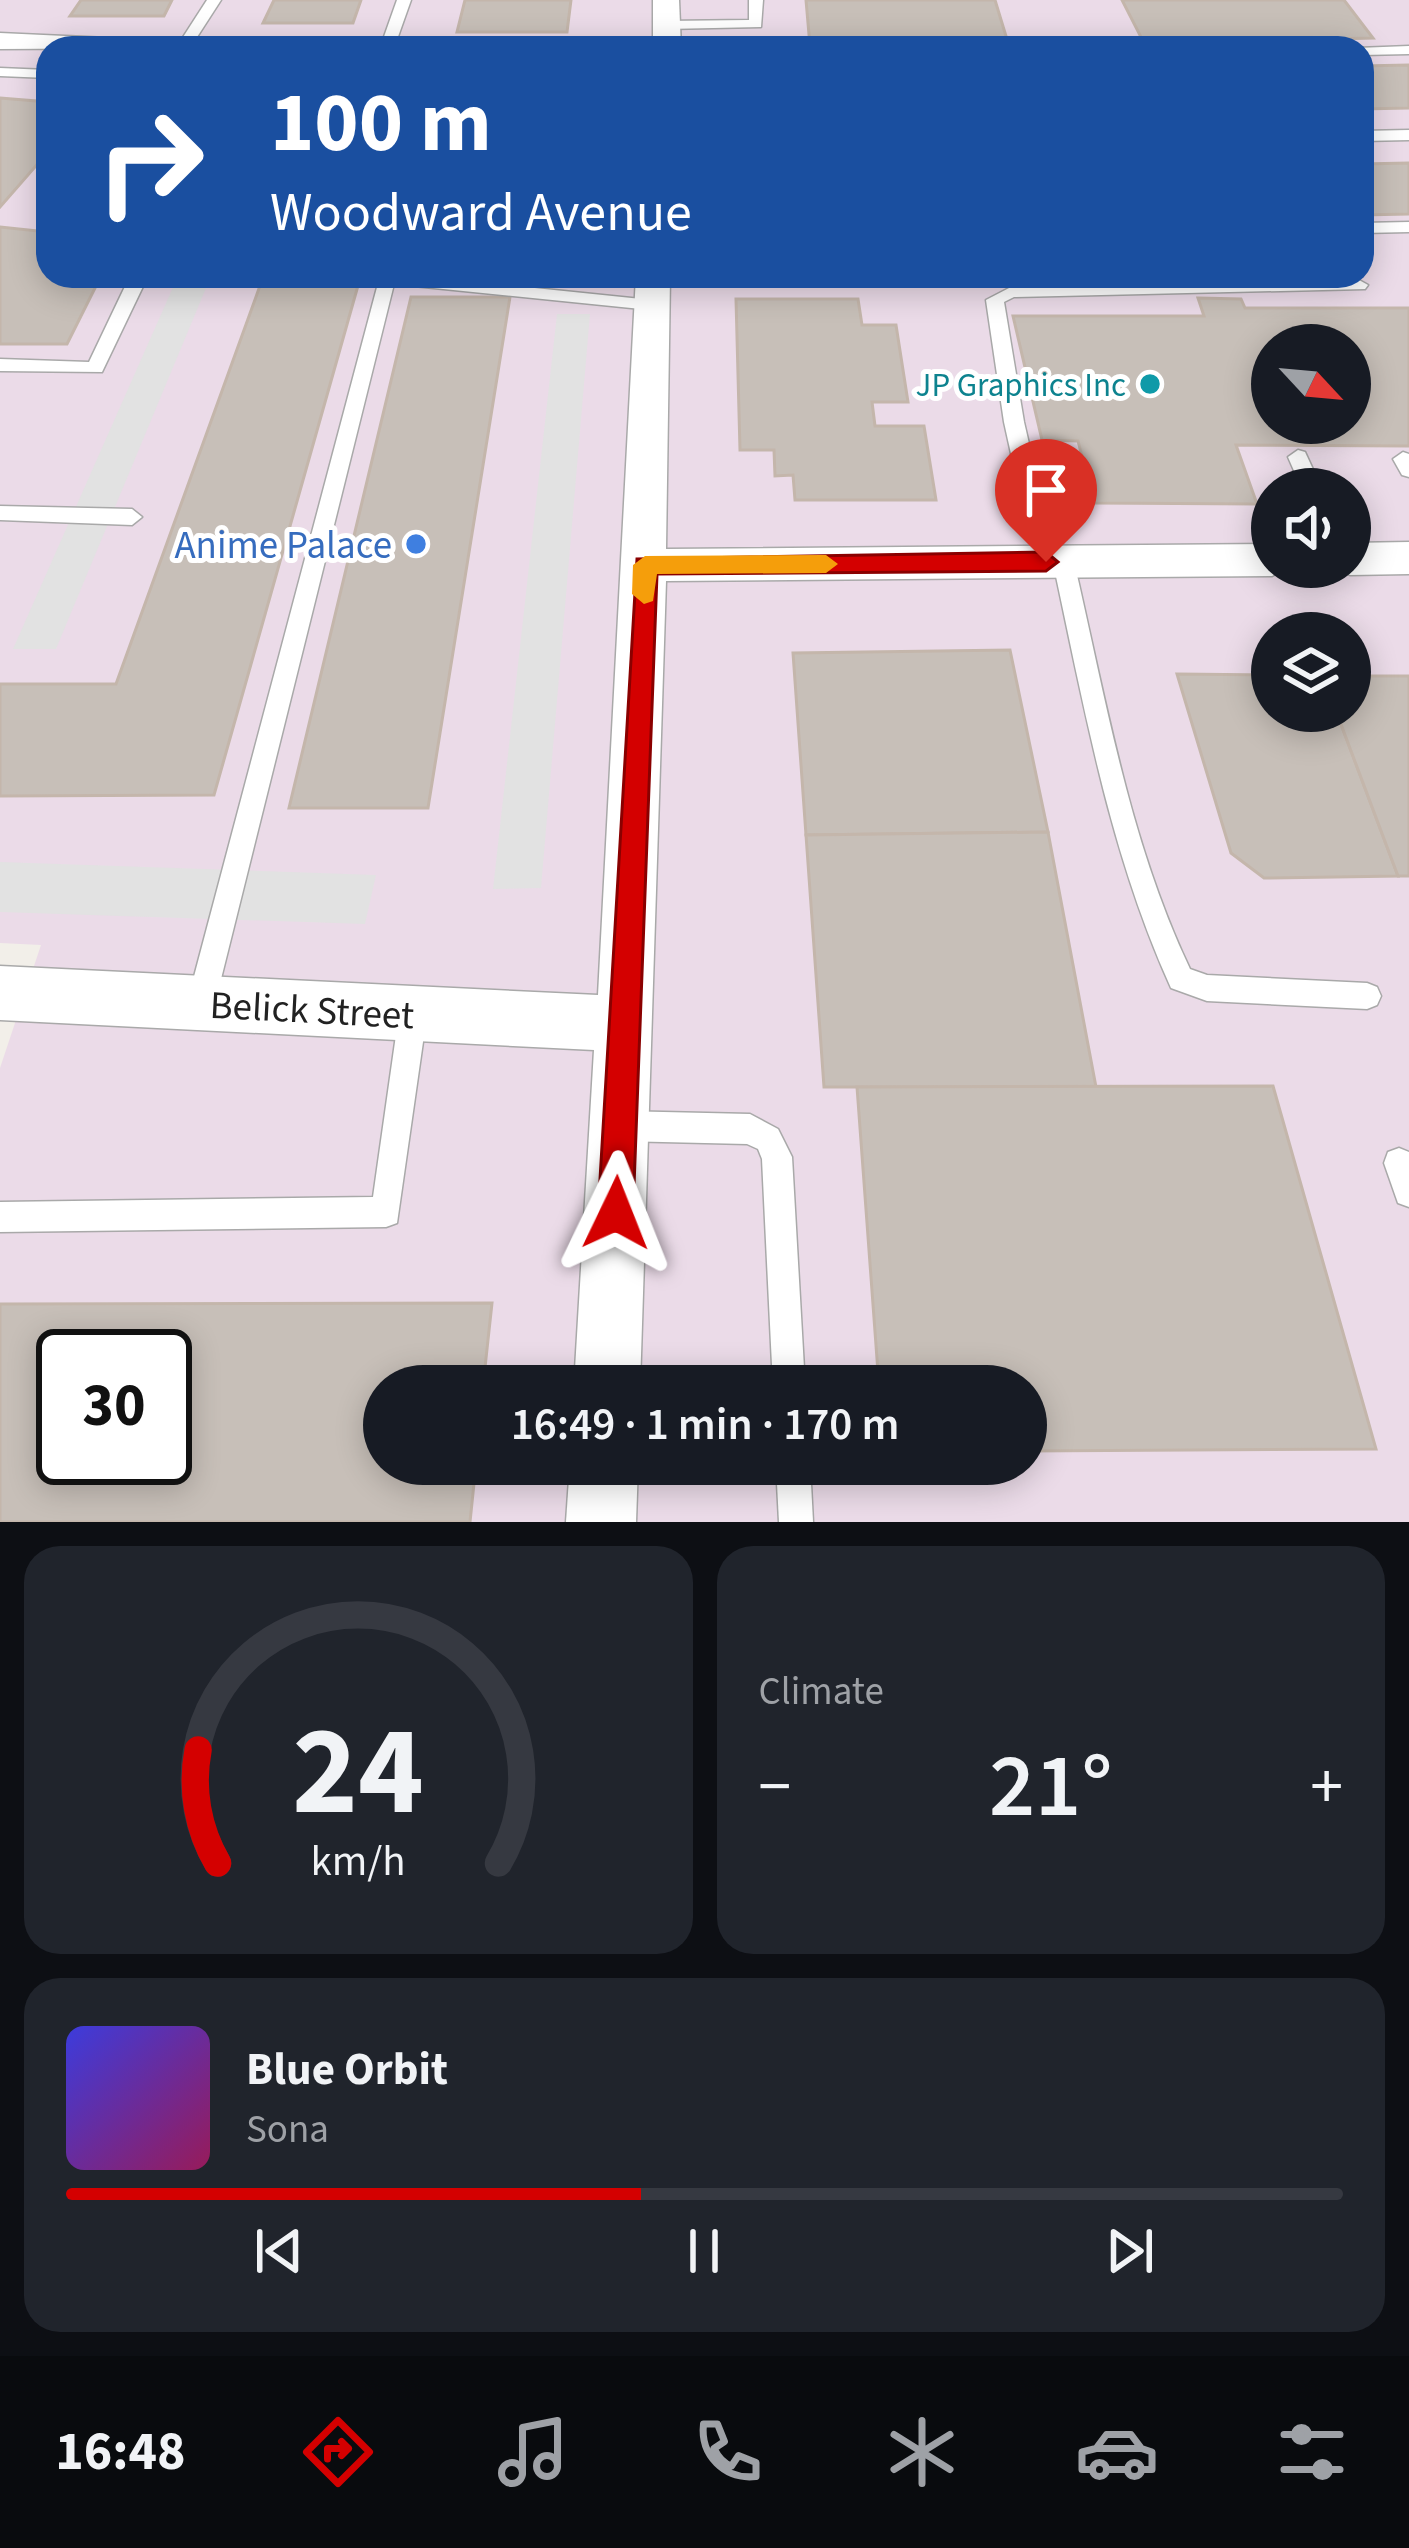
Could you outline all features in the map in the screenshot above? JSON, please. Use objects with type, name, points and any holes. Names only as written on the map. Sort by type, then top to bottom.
[{"type":"street","points":[[0,41],[36,43]]},
{"type":"street","points":[[608,1365],[645,565],[652,291]]},
{"type":"street","points":[[1371,559],[1409,558]]},
{"type":"street","points":[[645,565],[1251,560]]},
{"type":"street","name":"Belick Street","points":[[0,993],[625,1024]]},
{"type":"street","points":[[601,1522],[603,1485]]},
{"type":"lane","points":[[192,36],[214,0]]},
{"type":"lane","points":[[391,36],[404,0]]},
{"type":"lane","points":[[666,24],[756,24],[756,0]]},
{"type":"lane","points":[[1374,51],[1409,50]]},
{"type":"lane","points":[[0,72],[36,74]]},
{"type":"lane","points":[[1374,136],[1409,136]]},
{"type":"lane","points":[[1374,228],[1409,227]]},
{"type":"lane","points":[[0,365],[95,368],[133,288]]},
{"type":"lane","points":[[201,1003],[384,288]]},
{"type":"lane","points":[[591,288],[652,291]]},
{"type":"lane","points":[[1210,288],[1011,292],[995,300],[1014,422],[1122,810],[1180,979],[1207,988],[1367,997]]},
{"type":"lane","points":[[1298,457],[1303,468]]},
{"type":"lane","points":[[0,513],[132,517]]},
{"type":"lane","points":[[0,1217],[386,1212],[413,1014]]},
{"type":"lane","points":[[620,1126],[750,1129],[768,1139],[777,1157],[788,1365]]},
{"type":"lane","points":[[794,1485],[796,1522]]},
{"type":"shaded area","points":[[0,0],[1409,0],[1409,1522],[0,1522],[0,1068],[41,945],[0,943]]},
{"type":"shaded area","points":[[173,288],[206,288],[56,649],[13,649]]},
{"type":"shaded area","points":[[557,314],[590,314],[541,888],[493,889]]},
{"type":"shaded area","points":[[0,862],[376,875],[365,924],[0,912]]},
{"type":"building","points":[[81,0],[172,0],[164,16],[70,16]]},
{"type":"building","points":[[274,0],[361,0],[353,23],[263,23]]},
{"type":"building","points":[[465,0],[571,0],[567,32],[457,32]]},
{"type":"building","points":[[806,0],[995,0],[1006,36],[809,36]]},
{"type":"building","points":[[1122,0],[1344,0],[1371,36],[1140,36]]},
{"type":"building","points":[[1409,65],[1409,108],[1374,109],[1374,66]]},
{"type":"building","points":[[0,98],[36,101],[36,166],[0,207]]},
{"type":"building","points":[[1409,163],[1409,214],[1374,215],[1374,164]]},
{"type":"building","points":[[0,227],[36,231],[36,288],[95,288],[67,344],[0,344]]},
{"type":"building","points":[[259,288],[357,288],[214,795],[0,796],[0,684],[116,684]]},
{"type":"building","points":[[411,297],[510,297],[428,808],[289,808]]},
{"type":"building","name":"JP Graphics Inc","points":[[1198,298],[1241,299],[1245,308],[1409,308],[1409,446],[1236,445],[1251,487],[1251,504],[1094,503],[1078,441],[1042,440],[1013,316],[1204,316]]},
{"type":"building","points":[[736,299],[858,299],[862,325],[896,325],[908,402],[872,402],[875,426],[924,426],[936,500],[795,500],[793,475],[775,476],[774,450],[740,450]]},
{"type":"building","points":[[1010,650],[1048,832],[806,835],[793,653]]},
{"type":"building","points":[[1177,674],[1251,675],[1251,732],[1344,732],[1398,876],[1264,878],[1231,853]]},
{"type":"building","points":[[1371,676],[1409,676],[1409,876],[1398,876],[1344,732],[1371,732]]},
{"type":"building","points":[[1048,832],[1096,1087],[824,1087],[806,835]]},
{"type":"building","points":[[1273,1086],[1376,1449],[1047,1451],[1047,1365],[877,1365],[857,1087]]},
{"type":"building","points":[[492,1303],[485,1365],[363,1365],[363,1485],[474,1485],[470,1522],[0,1522],[0,1304]]},
{"type":"slow traffic","points":[[644,594],[645,565],[826,564]]},
{"type":"place","name":"JP Graphics Inc","points":[[1150,384]]},
{"type":"place","name":"Anime Palace","points":[[416,544]]},
{"type":"route","points":[[616,1213],[645,565],[1046,562]]}]
